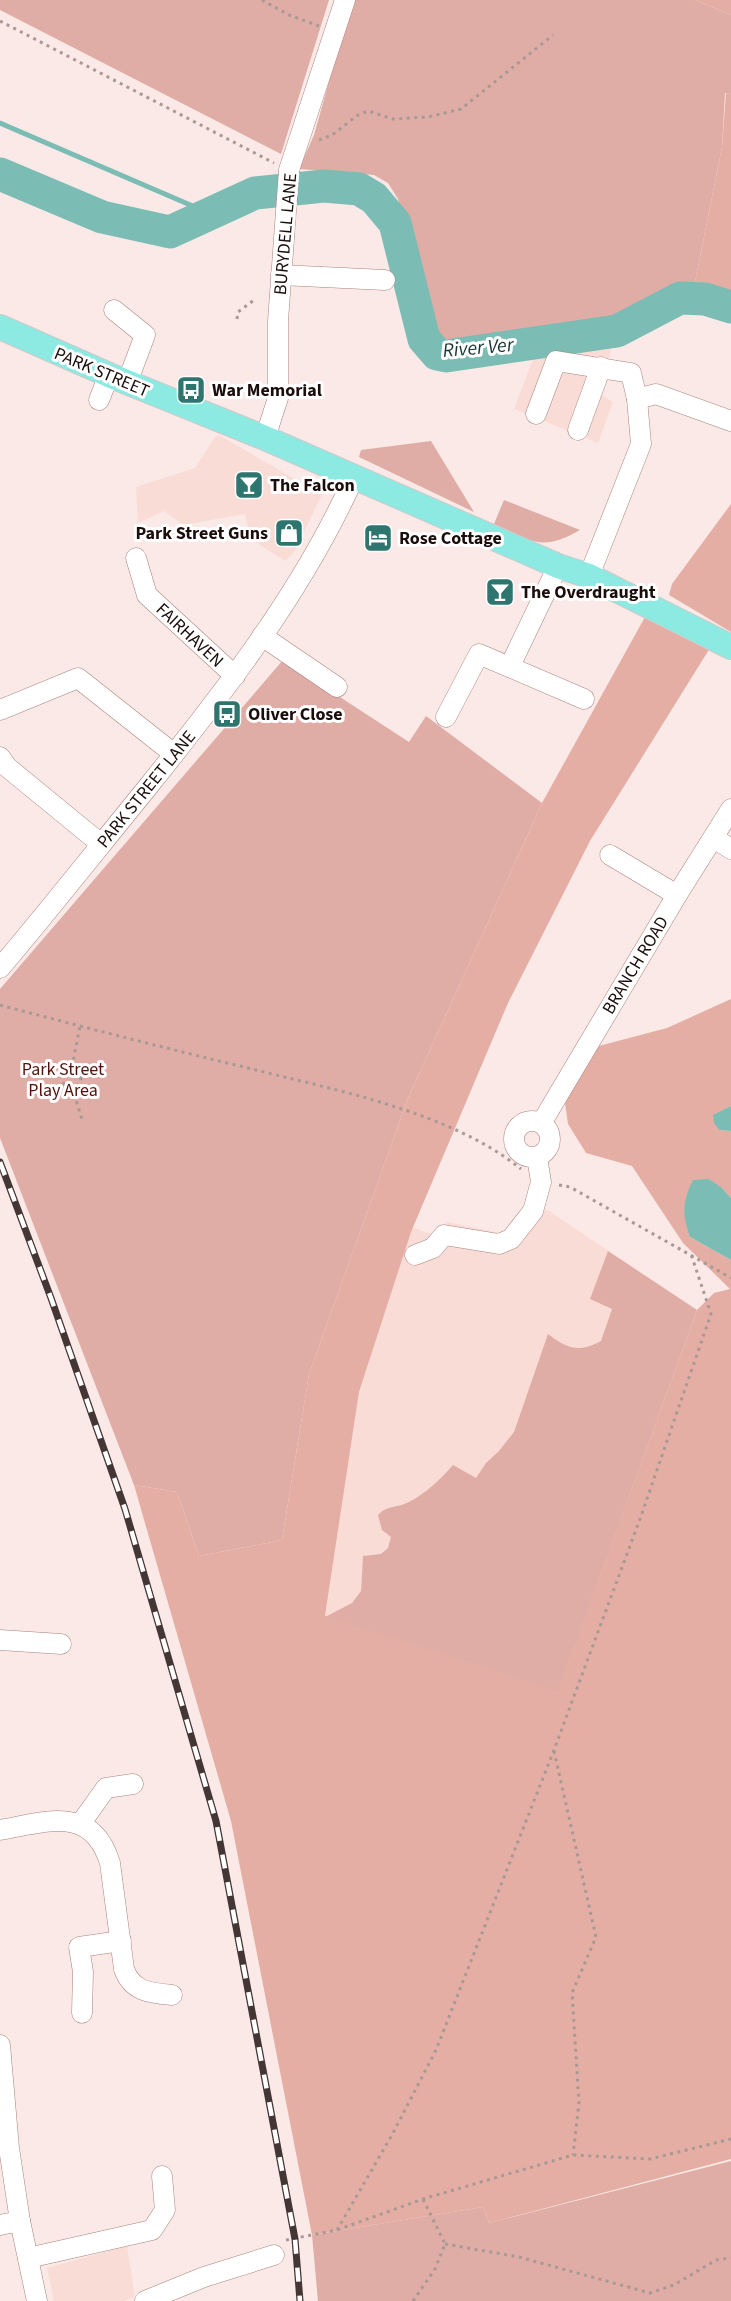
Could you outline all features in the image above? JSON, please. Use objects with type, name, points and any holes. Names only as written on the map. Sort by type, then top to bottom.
[{"type":"main road","name":"PARK STREET","points":[[0,327],[118,379],[265,438],[558,566],[590,576],[731,647]]},
{"type":"street","name":"BURYDELL LANE","points":[[265,438],[278,398],[278,321],[289,170],[345,0]]},
{"type":"street","points":[[281,275],[385,280]]},
{"type":"street","points":[[99,400],[118,379],[145,335],[114,310]]},
{"type":"street","points":[[536,414],[556,361],[632,373],[637,399],[640,444],[590,576]]},
{"type":"street","points":[[578,430],[601,367]]},
{"type":"street","points":[[637,399],[656,394],[731,421]]},
{"type":"street","name":"PARK STREET LANE","points":[[0,968],[235,676],[321,542],[354,477]]},
{"type":"street","name":"FAIRHAVEN","points":[[136,558],[147,595],[235,676]]},
{"type":"street","points":[[510,666],[558,566]]},
{"type":"street","points":[[262,636],[337,687]]},
{"type":"street","points":[[446,717],[479,654],[584,699]]},
{"type":"street","points":[[0,710],[78,678],[174,754]]},
{"type":"street","points":[[0,757],[7,766],[101,844]]},
{"type":"street","name":"BRANCH ROAD","points":[[542,1122],[731,809]]},
{"type":"street","points":[[714,838],[731,849]]},
{"type":"street","points":[[610,855],[677,895]]},
{"type":"street","points":[[535,1120],[542,1122],[548,1127],[551,1141],[544,1154],[537,1157],[523,1155],[514,1143],[514,1136],[521,1124],[535,1120]]},
{"type":"street","points":[[415,1255],[434,1248],[444,1235],[499,1244],[511,1239],[533,1210],[541,1182],[537,1157]]},
{"type":"street","points":[[0,1640],[61,1644]]},
{"type":"street","points":[[81,1823],[106,1788],[133,1784]]},
{"type":"street","points":[[0,1830],[55,1821],[81,1823],[99,1838],[110,1863],[124,1969],[128,1979],[143,1991],[172,1995]]},
{"type":"street","points":[[82,2013],[83,1972],[79,1947],[121,1941]]},
{"type":"street","points":[[0,2045],[9,2148],[20,2221],[37,2301]]},
{"type":"street","points":[[28,2258],[152,2229],[165,2210],[162,2176]]},
{"type":"street","points":[[0,2225],[20,2221]]},
{"type":"street","points":[[145,2301],[204,2277],[274,2255]]},
{"type":"path","points":[[262,0],[289,15],[334,32]]},
{"type":"path","points":[[0,21],[289,170]]},
{"type":"path","points":[[297,146],[332,135],[358,115],[368,111],[393,119],[428,117],[461,109],[553,35]]},
{"type":"path","points":[[237,319],[238,312],[254,300]]},
{"type":"path","points":[[0,1005],[361,1096],[453,1128],[506,1157],[533,1179],[570,1187],[731,1278]]},
{"type":"path","points":[[72,1067],[80,1026]]},
{"type":"path","points":[[72,1067],[77,1069],[81,1077],[72,1087],[63,1084],[61,1074],[67,1068],[72,1067]]},
{"type":"path","points":[[72,1087],[83,1123]]},
{"type":"path","points":[[337,2230],[392,2135],[436,2050],[554,1750],[640,1519],[711,1314],[691,1254]]},
{"type":"path","points":[[554,1750],[596,1937],[572,1993],[579,2103],[573,2155]]},
{"type":"path","points":[[274,2255],[280,2241],[337,2230],[423,2199],[573,2155],[650,2159],[731,2139]]},
{"type":"path","points":[[413,2301],[435,2269],[445,2244],[423,2199]]},
{"type":"path","points":[[445,2244],[519,2257],[650,2293],[674,2285],[716,2260],[731,2258]]},
{"type":"shaded area","points":[[695,0],[731,0],[731,15]]},
{"type":"shaded area","points":[[726,93],[731,94],[731,297],[694,287],[722,147]]},
{"type":"shaded area","points":[[587,346],[611,349],[600,394],[613,402],[598,443],[514,409],[535,354],[546,350]]},
{"type":"shaded area","points":[[219,435],[322,495],[294,552],[285,561],[251,539],[245,514],[183,525],[164,511],[138,523],[136,487],[195,468],[216,436]]},
{"type":"shaded area","points":[[731,504],[731,632],[669,595],[672,584]]},
{"type":"shaded area","points":[[645,617],[710,648],[590,841],[508,1003],[411,1232],[359,1392],[325,1616],[558,1691],[697,1310],[714,1293],[730,1289],[683,1243],[632,1166],[586,1153],[568,1124],[565,1103],[595,1047],[667,1028],[731,999],[731,1106],[713,1116],[719,1130],[731,1131],[731,1198],[722,1188],[690,1237],[731,1260],[731,2159],[489,2223],[483,2207],[312,2235],[231,1821],[134,1485],[177,1492],[199,1556],[282,1540],[309,1374],[408,1098],[542,803]]},
{"type":"shaded area","points":[[527,1205],[549,1211],[697,1310],[558,1692],[325,1617],[359,1392],[412,1227],[434,1235],[448,1222],[509,1235]]},
{"type":"shaded area","points":[[127,2246],[135,2297],[125,2301],[54,2301],[47,2268]]},
{"type":"green space","points":[[0,0],[329,0],[281,154],[0,10]]},
{"type":"green space","points":[[352,0],[695,0],[731,15],[731,94],[725,93],[722,147],[694,287],[680,291],[628,316],[569,332],[461,343],[442,338],[428,324],[398,199],[388,183],[374,175],[299,169],[314,135]]},
{"type":"green space","points":[[431,441],[474,512],[359,457],[361,450]]},
{"type":"green space","points":[[504,500],[580,530],[555,541],[536,542],[527,539],[494,524]]},
{"type":"green space","name":"Park Street Play Area","points":[[283,660],[409,742],[426,716],[542,803],[408,1098],[309,1374],[282,1540],[199,1556],[177,1492],[134,1485],[0,1138],[0,989]]},
{"type":"green space","points":[[608,1251],[697,1310],[558,1692],[325,1617],[352,1603],[361,1591],[363,1556],[381,1554],[388,1548],[391,1537],[382,1530],[378,1515],[421,1495],[453,1465],[476,1478],[486,1463],[514,1432],[548,1334],[574,1348],[586,1347],[601,1341],[612,1309],[590,1299]]},
{"type":"green space","points":[[731,2161],[731,2301],[318,2301],[312,2235],[483,2207],[489,2223]]},
{"type":"water","points":[[731,1106],[731,1131],[719,1130],[714,1123],[713,1115]]},
{"type":"water","points":[[709,1179],[731,1198],[731,1260],[690,1237],[687,1229],[684,1208],[689,1188],[693,1180]]},
{"type":"waterway","name":"River Ver","points":[[0,123],[195,207],[255,193]]},
{"type":"waterway","name":"River Ver","points":[[0,174],[102,217],[170,232],[255,193],[324,186],[359,189],[374,198],[395,223],[424,339],[437,354],[446,356],[617,331],[680,298],[705,299],[731,307]]},
{"type":"railway","points":[[0,1162],[51,1298],[125,1509],[216,1821],[295,2239],[300,2301]]},
{"type":"place","name":"War Memorial","points":[[191,390]]},
{"type":"place","name":"The Falcon","points":[[249,485]]},
{"type":"place","name":"Park Street Guns","points":[[289,533]]},
{"type":"place","name":"Rose Cottage","points":[[378,538]]},
{"type":"place","name":"The Overdraught","points":[[500,592]]},
{"type":"place","name":"Oliver Close","points":[[227,714]]}]
